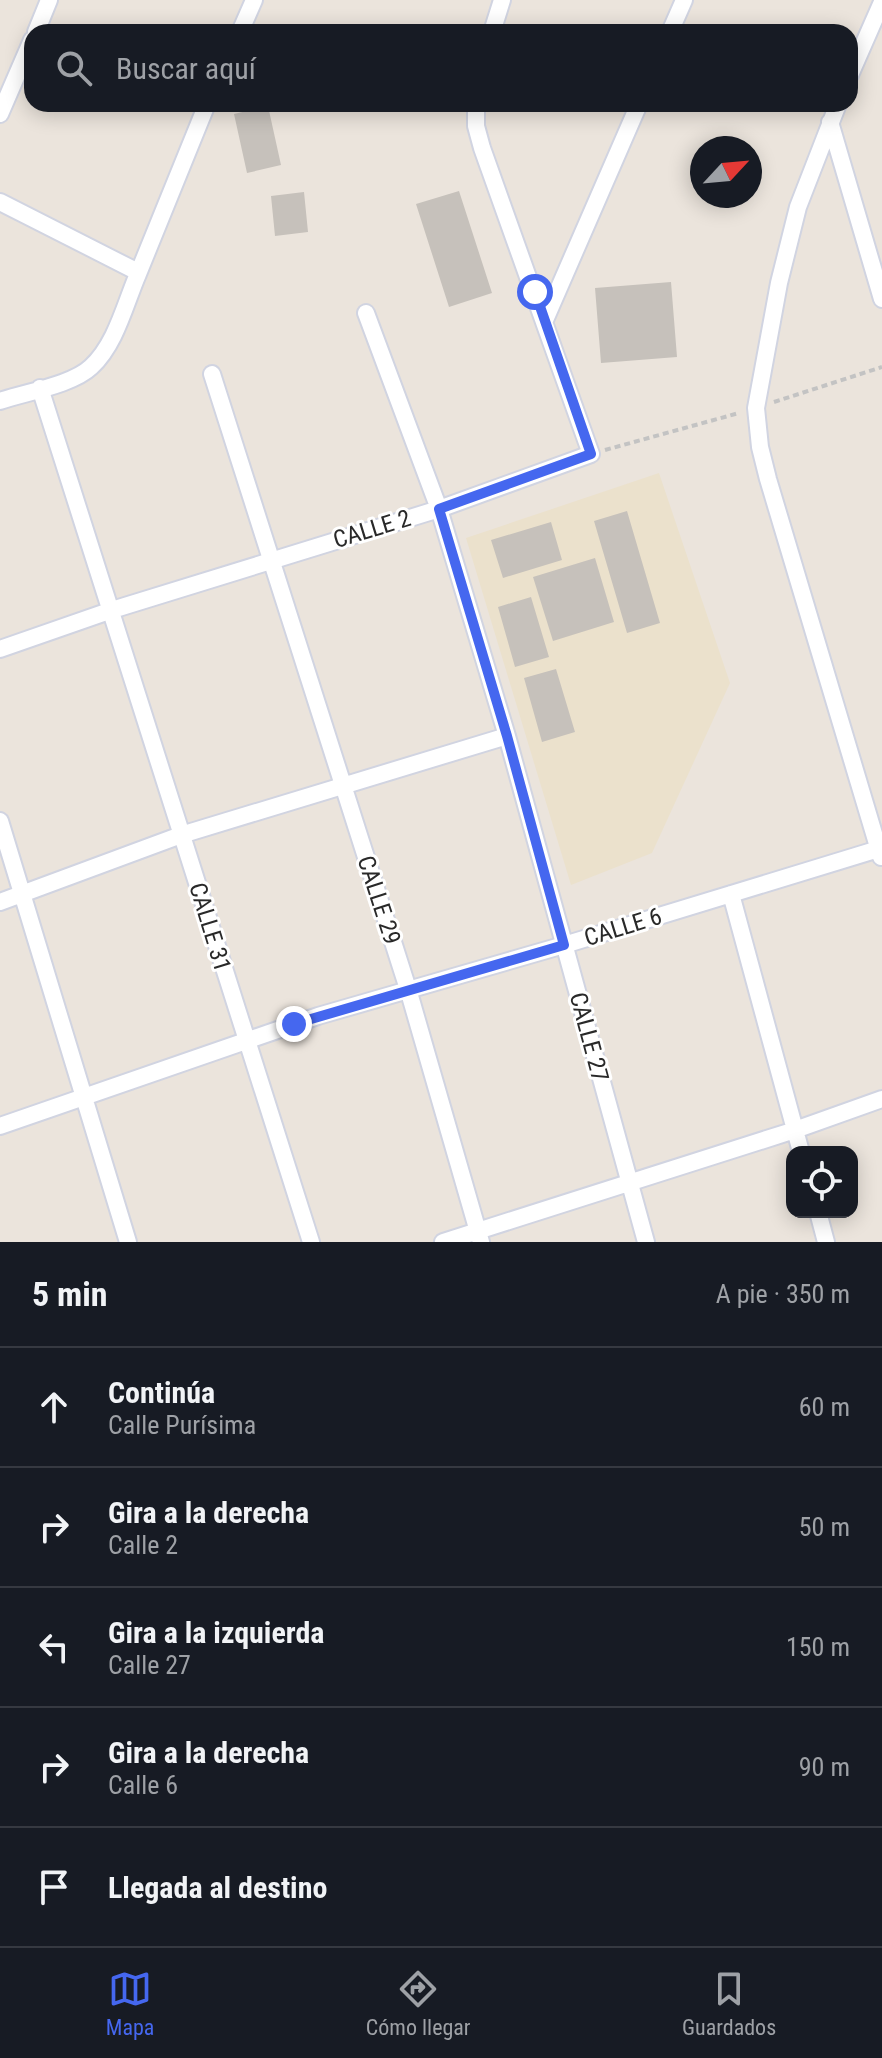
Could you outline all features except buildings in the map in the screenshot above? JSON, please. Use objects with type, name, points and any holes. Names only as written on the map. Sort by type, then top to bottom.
[{"type":"street","points":[[39,24],[49,0]]},
{"type":"street","points":[[244,24],[254,0]]},
{"type":"street","points":[[494,24],[502,0]]},
{"type":"street","points":[[674,24],[684,0]]},
{"type":"street","points":[[858,57],[882,2]]},
{"type":"street","points":[[0,114],[24,58]]},
{"type":"street","points":[[0,401],[71,379],[89,369],[98,359],[116,328],[204,112]]},
{"type":"street","points":[[476,112],[482,148],[591,454]]},
{"type":"street","points":[[545,320],[636,112]]},
{"type":"street","points":[[834,112],[798,207],[779,283],[756,408],[760,447],[768,479],[881,852]]},
{"type":"street","points":[[830,122],[882,299]]},
{"type":"street","points":[[0,202],[138,272]]},
{"type":"street","name":"CALLE 27","points":[[366,313],[439,509],[507,736],[646,1242]]},
{"type":"street","name":"CALLE 29","points":[[212,374],[408,989],[479,1236]]},
{"type":"street","points":[[40,388],[112,610]]},
{"type":"street","name":"CALLE 2","points":[[0,649],[112,610],[439,509],[591,454]]},
{"type":"street","name":"CALLE 31","points":[[112,610],[311,1242]]},
{"type":"street","points":[[0,902],[181,835],[507,736]]},
{"type":"street","points":[[0,821],[128,1242]]},
{"type":"street","name":"CALLE 6","points":[[0,1126],[245,1040],[408,989],[881,852]]},
{"type":"street","points":[[731,894],[799,1146]]},
{"type":"street","points":[[443,1242],[479,1236],[629,1182],[882,1099]]},
{"type":"street","points":[[820,1218],[826,1242]]},
{"type":"path","points":[[591,454],[756,408],[882,367]]},
{"type":"shaded area","points":[[659,473],[730,683],[652,853],[571,885],[466,538]]},
{"type":"route","points":[[294,1024],[564,945],[507,736],[439,509],[591,454],[535,292]]}]
